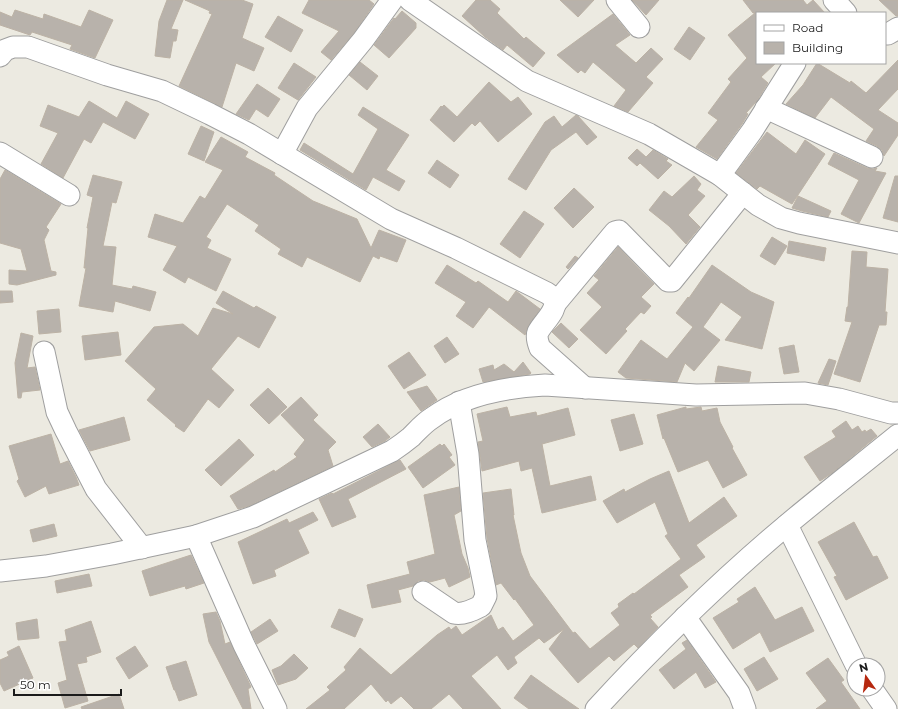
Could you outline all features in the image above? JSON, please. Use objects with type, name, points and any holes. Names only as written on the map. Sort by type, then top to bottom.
[{"type":"street","points":[[282,154],[307,108],[363,40],[392,0]]},
{"type":"street","points":[[410,0],[527,81],[649,134],[720,175],[758,205],[782,218],[799,224],[898,244]]},
{"type":"street","points":[[617,0],[638,27]]},
{"type":"street","points":[[886,34],[898,28]]},
{"type":"street","points":[[4,49],[28,47],[106,75],[162,91],[249,134],[391,219],[456,248],[547,293],[554,298],[555,304]]},
{"type":"street","points":[[720,175],[752,131],[794,64]]},
{"type":"street","points":[[766,108],[872,157]]},
{"type":"street","points":[[0,153],[68,195]]},
{"type":"street","points":[[585,388],[540,348],[538,333],[555,304],[615,232],[619,231],[668,281],[672,281],[743,193]]},
{"type":"street","points":[[44,352],[57,412],[66,432],[96,489],[142,548]]},
{"type":"street","points":[[0,570],[46,566],[142,548],[196,536],[253,517],[392,452],[430,419],[458,402],[474,396],[524,386],[545,385],[696,395],[805,392],[839,399],[891,413],[898,413]]},
{"type":"street","points":[[423,592],[458,614],[462,614],[481,606],[486,596],[474,540],[468,454],[458,402]]},
{"type":"street","points":[[596,709],[685,617],[787,525],[898,435]]},
{"type":"street","points":[[787,525],[852,657]]},
{"type":"street","points":[[196,536],[244,645],[276,709]]},
{"type":"street","points":[[685,617],[739,693],[745,709]]},
{"type":"street","points":[[878,697],[886,709]]},
{"type":"building","points":[[167,0],[183,0],[171,29],[178,30],[176,41],[173,41],[170,58],[155,56],[159,21]]},
{"type":"building","points":[[185,0],[242,0],[253,4],[242,38],[264,48],[254,71],[236,63],[222,107],[179,86],[212,14],[209,13],[210,11]]},
{"type":"building","points":[[309,0],[369,0],[374,4],[354,33],[331,60],[321,52],[339,31],[302,13]]},
{"type":"building","points":[[476,0],[490,0],[500,9],[497,13],[524,39],[526,37],[545,53],[533,67],[507,45],[503,50],[485,37],[462,16]]},
{"type":"building","points":[[560,0],[594,0],[578,17]]},
{"type":"building","points":[[632,0],[659,0],[646,15]]},
{"type":"building","points":[[743,0],[803,0],[807,5],[813,0],[824,12],[756,12],[756,64],[775,64],[761,77],[768,83],[757,101],[746,113],[748,114],[742,124],[717,159],[696,147],[718,120],[708,113],[731,82],[728,79],[747,58],[728,35],[755,13],[753,13]]},
{"type":"building","points":[[879,0],[898,0],[898,16],[896,16]]},
{"type":"building","points":[[15,10],[43,19],[44,14],[81,27],[89,10],[113,20],[95,58],[70,49],[72,45],[32,32],[30,35],[0,25],[0,12],[12,17]]},
{"type":"building","points":[[402,11],[416,23],[416,28],[389,58],[374,45],[394,18],[395,19]]},
{"type":"building","points":[[613,14],[630,35],[615,45],[636,63],[651,48],[663,59],[646,77],[653,83],[628,112],[614,106],[626,90],[593,62],[585,73],[581,70],[578,73],[557,55]]},
{"type":"building","points":[[278,16],[303,30],[291,52],[265,37]]},
{"type":"building","points":[[689,27],[705,38],[690,60],[674,49]]},
{"type":"building","points":[[898,60],[898,89],[878,110],[898,123],[898,135],[884,156],[882,150],[866,141],[874,129],[831,97],[815,118],[786,104],[803,85],[816,64],[850,83],[851,81],[866,93]]},
{"type":"building","points":[[360,62],[378,76],[367,90],[349,75]]},
{"type":"building","points":[[294,63],[316,77],[298,100],[278,88]]},
{"type":"building","points":[[489,82],[511,102],[518,97],[532,114],[498,142],[480,121],[475,126],[472,123],[454,142],[430,120],[441,106],[442,107],[444,105],[457,117]]},
{"type":"building","points":[[257,84],[280,99],[268,117],[256,109],[249,120],[236,114]]},
{"type":"building","points":[[89,101],[117,118],[126,101],[149,114],[135,139],[103,122],[91,143],[84,139],[63,178],[41,164],[58,133],[40,126],[48,105],[79,117]]},
{"type":"building","points":[[363,107],[409,135],[386,170],[405,181],[399,191],[373,177],[366,190],[300,150],[304,143],[353,174],[378,129],[358,115]]},
{"type":"building","points":[[576,115],[597,137],[587,145],[576,132],[551,150],[526,190],[508,179],[545,122],[554,116],[562,127]]},
{"type":"building","points":[[201,126],[214,132],[204,161],[188,154]]},
{"type":"building","points":[[767,132],[796,154],[805,140],[825,154],[792,204],[760,186],[757,189],[736,173]]},
{"type":"building","points":[[221,137],[248,152],[245,157],[275,173],[274,175],[313,201],[357,219],[371,248],[379,230],[406,240],[397,262],[380,256],[379,259],[373,256],[360,282],[307,257],[302,267],[278,254],[281,249],[255,231],[259,225],[227,204],[206,237],[211,240],[207,248],[231,259],[216,291],[188,277],[185,283],[163,270],[177,246],[148,237],[155,214],[183,223],[200,196],[205,199],[223,170],[205,162]]},
{"type":"building","points":[[637,149],[646,157],[653,150],[668,159],[666,161],[672,165],[658,179],[640,163],[637,166],[628,158]]},
{"type":"building","points":[[834,153],[867,168],[877,168],[875,171],[886,173],[859,223],[841,214],[859,180],[828,164]]},
{"type":"building","points":[[437,160],[459,175],[450,188],[428,173]]},
{"type":"building","points":[[5,170],[61,204],[46,227],[49,230],[44,240],[51,271],[56,272],[56,275],[17,285],[9,284],[9,270],[27,271],[21,249],[0,243],[0,179]]},
{"type":"building","points":[[93,175],[122,182],[116,203],[112,202],[103,246],[116,247],[112,285],[132,289],[133,286],[156,292],[150,311],[115,301],[113,312],[79,306],[86,268],[84,268],[87,228],[93,197],[87,195]]},
{"type":"building","points":[[694,176],[701,184],[697,190],[705,196],[688,215],[700,227],[686,244],[669,226],[649,210],[664,191],[672,197]]},
{"type":"building","points":[[895,176],[898,176],[898,222],[883,218]]},
{"type":"building","points":[[574,188],[594,207],[573,228],[554,208]]},
{"type":"building","points":[[798,196],[831,211],[828,217],[792,208]]},
{"type":"building","points":[[524,211],[544,224],[520,258],[500,244]]},
{"type":"building","points":[[772,237],[787,246],[775,265],[760,256]]},
{"type":"building","points":[[789,241],[826,248],[824,261],[787,253]]},
{"type":"building","points":[[618,247],[654,284],[641,297],[651,306],[644,314],[641,312],[625,329],[627,331],[606,354],[580,330],[602,307],[587,293],[599,280],[594,276]]},
{"type":"building","points":[[852,251],[867,252],[866,267],[888,269],[885,312],[887,312],[886,325],[879,325],[860,382],[834,374],[852,322],[845,321],[848,307]]},
{"type":"building","points":[[575,256],[578,258],[568,269],[566,267]]},
{"type":"building","points":[[447,265],[476,283],[478,281],[508,302],[516,291],[540,309],[528,326],[525,335],[489,307],[473,328],[456,316],[466,302],[435,283]]},
{"type":"building","points":[[712,265],[751,292],[774,302],[762,349],[725,340],[742,317],[721,302],[703,327],[720,340],[694,371],[685,363],[677,382],[626,378],[618,372],[641,340],[667,359],[693,327],[676,313],[688,297],[689,298]]},
{"type":"building","points":[[0,291],[12,291],[13,302],[0,303]]},
{"type":"building","points":[[223,291],[254,308],[256,306],[276,317],[259,348],[238,336],[211,369],[234,390],[219,408],[208,399],[184,432],[175,426],[176,425],[147,400],[156,389],[125,361],[154,327],[183,324],[198,336],[213,308],[233,314],[216,303]]},
{"type":"building","points":[[59,309],[61,332],[39,334],[37,311]]},
{"type":"building","points":[[561,323],[578,339],[569,348],[552,332]]},
{"type":"building","points":[[118,332],[121,355],[85,360],[82,336]]},
{"type":"building","points":[[21,333],[33,336],[27,368],[35,367],[40,390],[22,392],[21,398],[18,398],[15,363]]},
{"type":"building","points":[[447,337],[459,354],[445,363],[434,346]]},
{"type":"building","points":[[794,345],[799,372],[784,374],[779,348]]},
{"type":"building","points":[[409,352],[426,375],[404,389],[388,366]]},
{"type":"building","points":[[829,359],[836,361],[828,385],[818,383]]},
{"type":"building","points":[[523,362],[531,373],[530,374],[483,382],[479,369],[493,365],[494,370],[504,364],[514,372]]},
{"type":"building","points":[[718,366],[751,372],[749,382],[715,382]]},
{"type":"building","points":[[427,386],[437,400],[421,411],[407,392]]},
{"type":"building","points":[[268,388],[287,407],[269,424],[250,405]]},
{"type":"building","points":[[301,397],[318,415],[313,420],[336,442],[328,450],[333,466],[249,506],[238,509],[230,496],[274,470],[275,472],[297,457],[294,454],[305,440],[281,415]]},
{"type":"building","points":[[507,407],[510,417],[536,412],[537,416],[568,408],[575,435],[542,444],[550,486],[591,476],[596,500],[542,513],[532,468],[521,471],[519,461],[482,471],[478,442],[483,441],[477,414]]},
{"type":"building","points":[[686,407],[686,409],[701,407],[702,411],[717,408],[720,422],[747,475],[723,488],[708,460],[678,472],[664,438],[663,439],[657,415]]},
{"type":"building","points":[[634,414],[643,444],[620,451],[611,420]]},
{"type":"building","points":[[124,417],[130,440],[90,451],[79,430]]},
{"type":"building","points":[[846,421],[852,430],[858,426],[862,432],[865,430],[866,432],[871,429],[877,436],[820,481],[804,457],[836,437],[832,431]]},
{"type":"building","points":[[378,424],[390,437],[372,447],[363,437]]},
{"type":"building","points":[[51,434],[60,464],[68,461],[79,485],[49,494],[46,486],[25,497],[17,481],[19,479],[9,446]]},
{"type":"building","points":[[239,439],[254,455],[221,486],[205,470]]},
{"type":"building","points":[[440,444],[442,446],[444,444],[452,455],[449,457],[455,465],[423,488],[408,467]]},
{"type":"building","points":[[400,460],[406,469],[348,499],[356,517],[332,527],[319,499],[332,493],[333,494]]},
{"type":"building","points":[[669,471],[689,523],[724,497],[737,516],[696,545],[705,557],[679,575],[688,587],[650,615],[652,617],[650,618],[658,627],[638,648],[634,644],[614,661],[609,656],[578,683],[549,649],[564,629],[544,643],[539,638],[514,657],[517,663],[508,670],[497,655],[471,676],[501,709],[463,709],[449,694],[431,709],[414,709],[401,696],[391,704],[388,700],[386,702],[371,684],[344,709],[306,709],[330,690],[327,687],[346,670],[344,667],[360,648],[391,675],[437,635],[449,627],[451,630],[456,626],[462,635],[491,615],[498,630],[503,627],[513,641],[534,625],[501,583],[496,585],[487,538],[483,493],[511,489],[513,515],[521,553],[530,576],[573,633],[575,632],[590,649],[620,625],[611,613],[619,607],[618,604],[681,559],[665,536],[668,534],[655,502],[617,523],[603,501],[624,489],[625,492]]},
{"type":"building","points":[[459,487],[461,511],[454,515],[462,554],[470,577],[449,587],[445,578],[430,582],[424,580],[418,581],[413,586],[398,590],[401,602],[372,608],[367,585],[410,574],[407,562],[435,554],[424,495]]},
{"type":"building","points":[[313,512],[318,520],[298,530],[309,553],[274,570],[276,576],[253,584],[238,542],[287,519],[289,523]]},
{"type":"building","points":[[854,522],[873,557],[877,556],[888,578],[846,600],[834,577],[837,576],[818,542]]},
{"type":"building","points":[[54,524],[57,536],[33,542],[30,530]]},
{"type":"building","points":[[191,555],[204,583],[186,589],[185,586],[150,596],[142,571]]},
{"type":"building","points":[[89,574],[92,586],[57,593],[55,581]]},
{"type":"building","points":[[755,587],[775,620],[802,607],[814,631],[770,652],[760,632],[733,649],[713,618],[739,602],[737,599]]},
{"type":"building","points":[[339,609],[363,619],[355,637],[331,627]]},
{"type":"building","points":[[216,612],[220,621],[225,644],[230,642],[251,687],[248,689],[251,709],[243,709],[209,642],[203,614]]},
{"type":"building","points":[[37,619],[39,638],[18,640],[16,623]]},
{"type":"building","points":[[270,619],[278,631],[257,644],[251,632]]},
{"type":"building","points":[[91,621],[101,652],[86,657],[87,662],[77,664],[88,701],[65,708],[58,683],[67,680],[59,642],[67,641],[65,630]]},
{"type":"building","points":[[687,640],[716,682],[705,688],[696,672],[674,689],[659,670],[686,649],[682,643]]},
{"type":"building","points":[[19,646],[33,678],[4,691],[0,683],[0,660],[9,656],[7,652]]},
{"type":"building","points":[[135,646],[148,666],[129,679],[116,658]]},
{"type":"building","points":[[294,654],[308,668],[296,679],[278,685],[272,670],[281,666]]},
{"type":"building","points":[[764,657],[778,679],[757,691],[744,669]]},
{"type":"building","points":[[828,658],[844,680],[841,682],[846,689],[846,697],[852,697],[860,709],[816,709],[827,701],[806,673]]},
{"type":"building","points":[[186,661],[197,695],[179,701],[166,667]]},
{"type":"building","points":[[531,675],[579,709],[529,709],[514,698]]},
{"type":"building","points":[[119,694],[124,709],[82,709],[81,707]]}]
